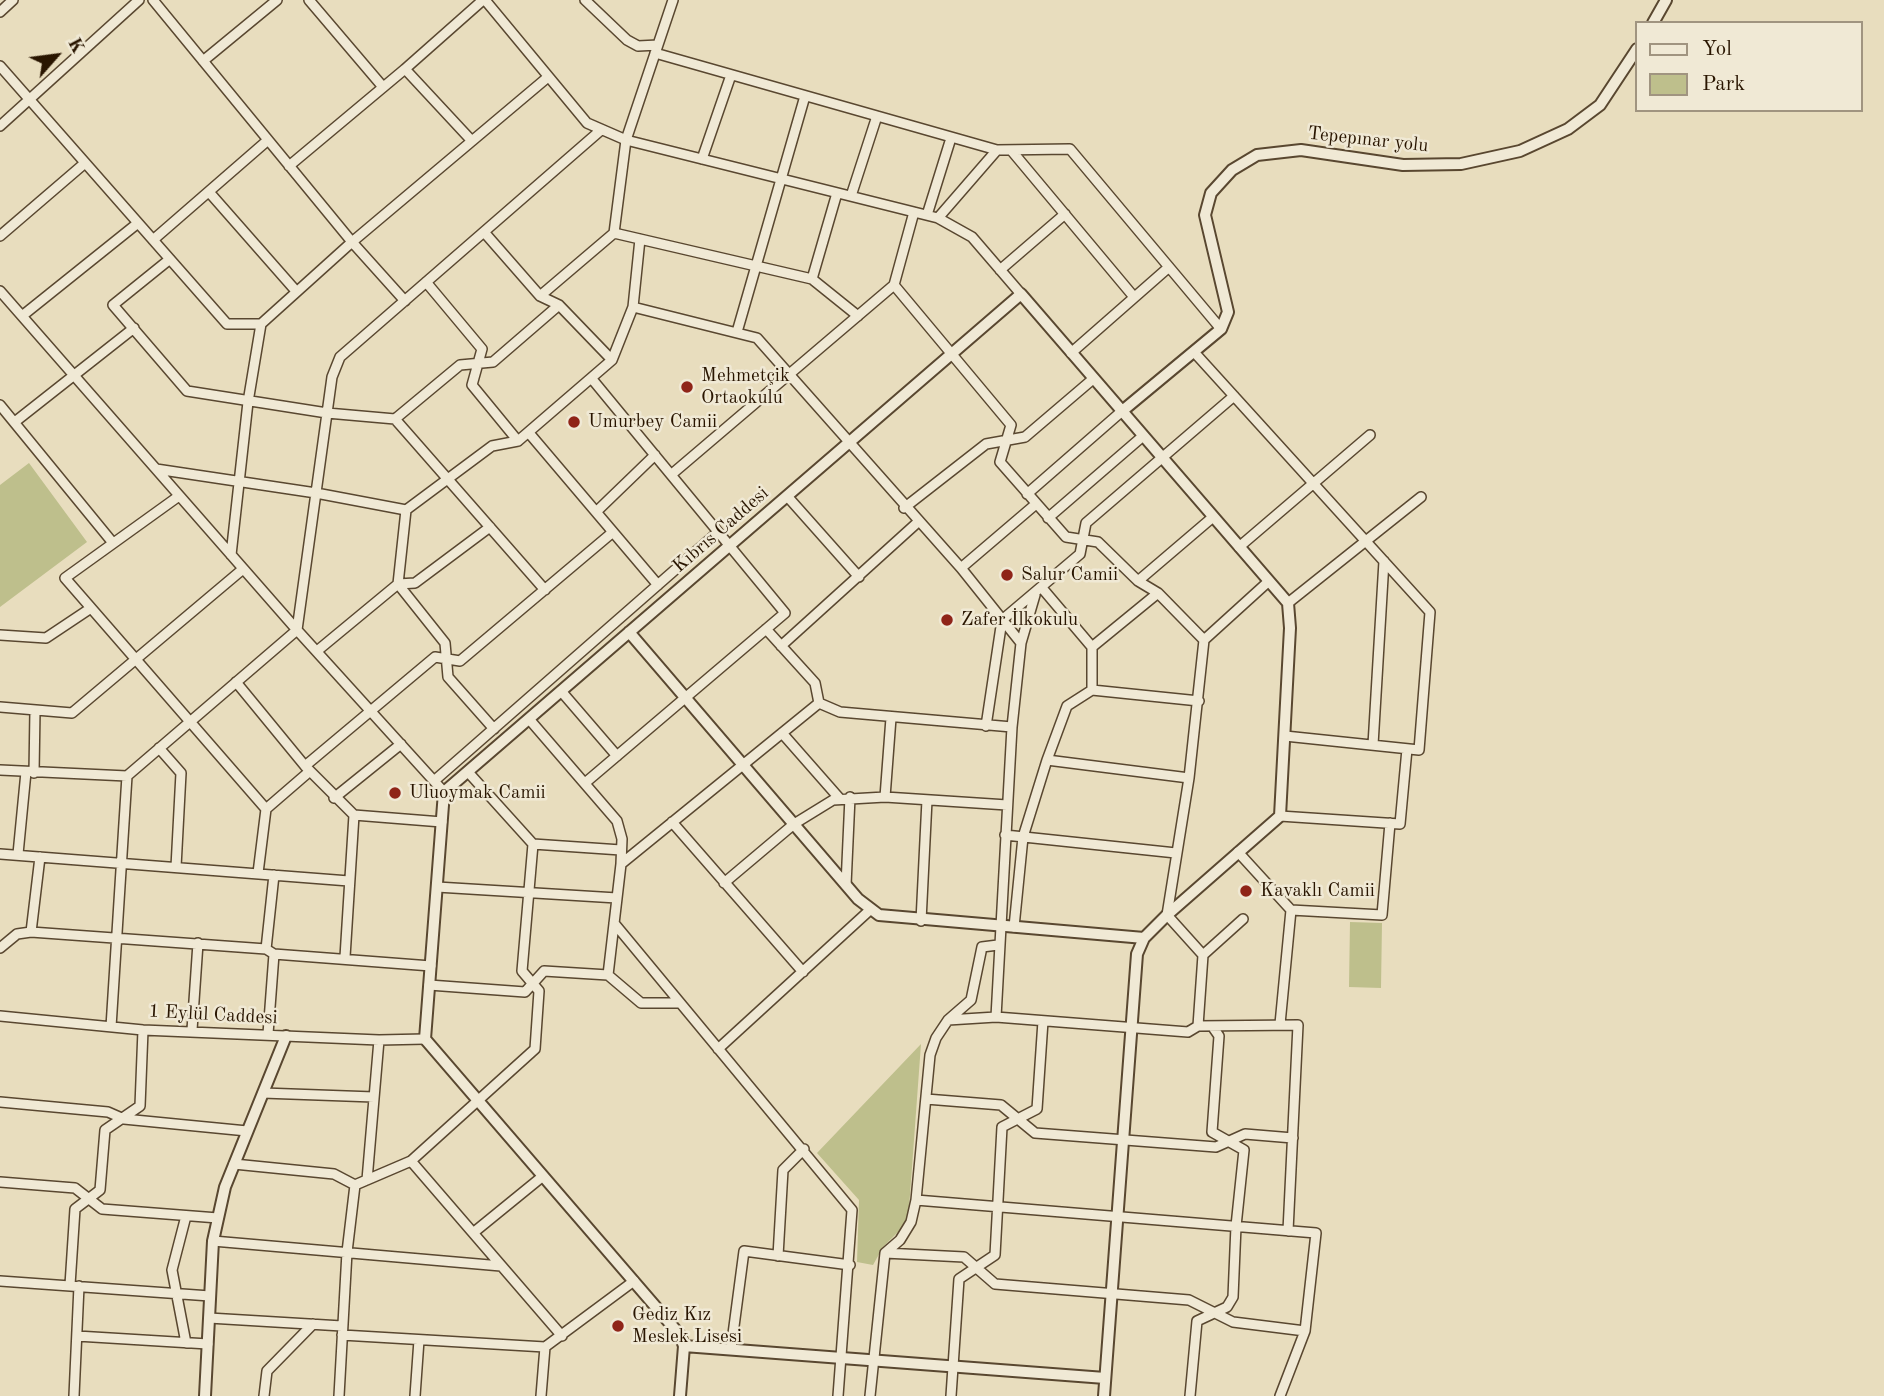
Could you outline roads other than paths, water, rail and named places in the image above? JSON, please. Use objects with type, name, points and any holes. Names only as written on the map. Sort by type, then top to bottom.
[{"type":"street","points":[[0,12],[13,0]]},
{"type":"street","points":[[0,126],[139,0]]},
{"type":"street","points":[[153,0],[352,242],[405,300]]},
{"type":"street","points":[[203,61],[277,0]]},
{"type":"street","points":[[309,0],[383,87]]},
{"type":"street","points":[[289,166],[484,0],[587,123],[601,130],[626,140],[938,218],[972,237],[1288,603],[1280,816]]},
{"type":"street","points":[[585,0],[627,40],[638,46],[656,49],[731,75],[997,150],[1070,149],[1221,329],[1027,494]]},
{"type":"street","points":[[540,296],[614,233],[626,140],[673,0]]},
{"type":"street","points":[[1654,21],[1666,0]]},
{"type":"street","name":"Tepepınar yolu","points":[[1221,329],[1228,312],[1205,215],[1211,193],[1232,170],[1257,155],[1301,150],[1403,165],[1461,164],[1520,151],[1568,129],[1600,105],[1636,51]]},
{"type":"street","points":[[0,66],[227,324],[261,324]]},
{"type":"street","points":[[405,69],[471,140]]},
{"type":"street","points":[[702,159],[731,75]]},
{"type":"street","points":[[231,555],[248,402],[261,324],[352,242],[548,77]]},
{"type":"street","points":[[737,332],[805,96]]},
{"type":"street","points":[[851,196],[877,116]]},
{"type":"street","points":[[0,770],[127,776],[297,630],[332,377],[340,357],[601,130]]},
{"type":"street","points":[[927,215],[951,138]]},
{"type":"street","points":[[153,240],[268,139]]},
{"type":"street","points":[[938,218],[997,150]]},
{"type":"street","points":[[1011,150],[1134,297]]},
{"type":"street","points":[[0,236],[85,163]]},
{"type":"street","points":[[209,192],[296,291]]},
{"type":"street","points":[[812,279],[837,193]]},
{"type":"street","points":[[672,474],[894,285],[914,212]]},
{"type":"street","points":[[1000,270],[1065,214]]},
{"type":"street","points":[[22,316],[138,223]]},
{"type":"street","points":[[484,232],[540,296],[559,305],[612,360]]},
{"type":"street","points":[[614,233],[812,279],[858,316]]},
{"type":"street","points":[[494,729],[448,677],[446,643],[398,584],[406,510],[492,446],[518,441],[529,433],[612,360],[633,307],[640,239]]},
{"type":"street","points":[[170,259],[113,305],[187,391],[327,413],[395,419],[545,590]]},
{"type":"street","points":[[1071,353],[1169,267]]},
{"type":"street","points":[[426,282],[482,349],[472,385],[518,441]]},
{"type":"street","points":[[894,285],[1011,425],[1000,462],[1048,518],[1066,537],[1098,542],[1138,581],[1158,593],[1205,640]]},
{"type":"street","points":[[0,292],[297,630],[444,792],[425,1039],[680,1335],[684,1346],[680,1396]]},
{"type":"street","name":"Kıbrıs Caddesi","points":[[444,792],[1021,294]]},
{"type":"street","points":[[395,419],[460,365],[493,362],[559,305]]},
{"type":"street","points":[[633,307],[757,338],[904,508],[961,568],[1021,643]]},
{"type":"street","points":[[16,421],[134,328]]},
{"type":"street","points":[[1194,352],[1430,612],[1419,750],[1285,736]]},
{"type":"street","points":[[585,783],[785,613],[592,379]]},
{"type":"street","points":[[904,508],[986,444],[1025,437],[1093,379]]},
{"type":"street","points":[[986,726],[1002,620],[1080,554],[1086,523],[1234,396]]},
{"type":"street","points":[[0,405],[16,421],[113,543]]},
{"type":"street","points":[[529,433],[658,585]]},
{"type":"street","points":[[1239,547],[1370,435]]},
{"type":"street","points":[[1048,518],[1143,436]]},
{"type":"street","points":[[596,512],[655,455]]},
{"type":"street","points":[[156,469],[316,493],[406,510]]},
{"type":"street","points":[[179,496],[65,578],[266,809]]},
{"type":"street","points":[[788,496],[859,577]]},
{"type":"street","points":[[1288,603],[1421,497]]},
{"type":"street","points":[[961,568],[1036,504]]},
{"type":"street","points":[[1138,581],[1213,517]]},
{"type":"street","points":[[781,646],[918,522]]},
{"type":"street","points":[[317,651],[398,584],[415,583],[490,527]]},
{"type":"street","points":[[258,873],[266,809],[307,769],[370,710],[435,657],[460,661],[613,532]]},
{"type":"street","points":[[434,781],[717,533]]},
{"type":"street","points":[[1373,745],[1384,561]]},
{"type":"street","points":[[0,707],[72,713],[243,569]]},
{"type":"street","points":[[1167,915],[1189,778],[1205,640],[1269,581]]},
{"type":"street","points":[[996,1017],[1012,727],[1021,643],[1039,591]]},
{"type":"street","points":[[1039,591],[1092,647],[1091,690]]},
{"type":"street","points":[[1092,647],[1158,593]]},
{"type":"street","points":[[0,635],[46,638],[91,608]]},
{"type":"street","points":[[766,629],[815,684],[819,703]]},
{"type":"street","points":[[629,632],[845,885],[879,915],[921,921],[1144,938]]},
{"type":"street","points":[[236,682],[307,769],[354,815],[442,822]]},
{"type":"street","points":[[1014,928],[1023,837],[1067,706],[1091,690],[1199,701]]},
{"type":"street","points":[[561,691],[617,756]]},
{"type":"street","points":[[819,703],[840,712],[1012,727]]},
{"type":"street","points":[[621,864],[819,703]]},
{"type":"street","points":[[18,854],[30,772],[35,710]]},
{"type":"street","points":[[885,797],[891,718]]},
{"type":"street","points":[[529,719],[617,821],[621,864],[608,975]]},
{"type":"street","points":[[782,733],[845,798],[845,885]]},
{"type":"street","points":[[334,798],[401,744]]},
{"type":"street","points":[[159,748],[181,774],[176,867]]},
{"type":"street","points":[[1104,1396],[1137,954],[1144,938],[1280,816],[1400,824],[1406,749]]},
{"type":"street","points":[[1047,760],[1189,778]]},
{"type":"street","points":[[468,772],[533,844],[621,850]]},
{"type":"street","points":[[111,1027],[127,776]]},
{"type":"street","points":[[724,883],[794,824],[820,806],[845,798],[885,797],[1007,805]]},
{"type":"street","points":[[921,921],[927,800]]},
{"type":"street","points":[[345,957],[354,815]]},
{"type":"street","points":[[672,822],[803,972]]},
{"type":"street","points":[[1238,852],[1291,910],[1382,915],[1390,823]]},
{"type":"street","points":[[1004,835],[1176,853]]},
{"type":"street","points":[[355,1185],[411,1161],[535,1049],[539,991],[522,971],[533,844]]},
{"type":"street","points":[[0,854],[349,881]]},
{"type":"street","points":[[31,932],[40,857]]},
{"type":"street","points":[[268,1034],[274,875]]},
{"type":"street","points":[[437,887],[617,898]]},
{"type":"street","points":[[718,1049],[871,909]]},
{"type":"street","points":[[1280,1024],[1291,910]]},
{"type":"street","points":[[1167,915],[1203,955]]},
{"type":"street","points":[[1198,1026],[1203,955],[1243,919]]},
{"type":"street","points":[[614,923],[852,1209],[838,1396]]},
{"type":"street","points":[[0,948],[17,934],[31,932],[198,943],[431,966]]},
{"type":"street","points":[[192,1030],[198,943]]},
{"type":"street","points":[[870,1396],[885,1252],[900,1240],[911,1222],[916,1200],[930,1055],[947,1020],[971,1000],[982,947],[998,945]]},
{"type":"street","points":[[429,985],[525,992],[544,971],[608,975],[641,1003],[679,1003]]},
{"type":"street","name":"1 Eylül Caddesi","points":[[0,1016],[143,1030],[379,1040],[425,1039]]},
{"type":"street","points":[[947,1020],[996,1017],[1188,1032],[1198,1026],[1298,1025],[1288,1231]]},
{"type":"street","points":[[951,1396],[959,1279],[995,1255],[1002,1127],[1037,1110],[1043,1021]]},
{"type":"street","points":[[1191,1396],[1197,1321],[1227,1307],[1233,1297],[1236,1227],[1244,1150],[1212,1132],[1219,1036],[1212,1026]]},
{"type":"street","points":[[74,1396],[77,1336],[74,1286],[75,1209],[100,1190],[105,1130],[140,1106],[143,1030]]},
{"type":"street","points":[[205,1396],[213,1241],[218,1218],[225,1187],[286,1036]]},
{"type":"street","points":[[367,1180],[379,1040]]},
{"type":"street","points":[[262,1093],[374,1097]]},
{"type":"street","points":[[926,1099],[1001,1105],[1035,1132],[1123,1142],[1216,1147],[1245,1134],[1293,1138]]},
{"type":"street","points":[[0,1102],[108,1112],[124,1119],[247,1131]]},
{"type":"street","points":[[778,1256],[783,1170],[804,1149]]},
{"type":"street","points":[[411,1161],[562,1336]]},
{"type":"street","points":[[234,1164],[334,1174],[355,1185]]},
{"type":"street","points":[[473,1233],[543,1176]]},
{"type":"street","points":[[0,1182],[75,1188],[102,1209],[218,1218]]},
{"type":"street","points":[[339,1396],[347,1252],[355,1185]]},
{"type":"street","points":[[916,1200],[1316,1233],[1305,1332],[1280,1396]]},
{"type":"street","points":[[186,1216],[172,1270],[186,1343]]},
{"type":"street","points":[[213,1241],[501,1266]]},
{"type":"street","points":[[732,1349],[744,1251],[849,1265]]},
{"type":"street","points":[[885,1252],[964,1257],[995,1284],[1189,1300],[1233,1322],[1305,1332]]},
{"type":"street","points":[[0,1281],[210,1296]]},
{"type":"street","points":[[209,1318],[313,1324],[342,1331],[419,1340],[545,1347],[634,1281]]},
{"type":"street","points":[[264,1396],[267,1371],[313,1324]]},
{"type":"street","points":[[77,1336],[208,1344]]},
{"type":"street","points":[[415,1396],[419,1340]]},
{"type":"street","points":[[684,1346],[1105,1378]]},
{"type":"street","points":[[541,1396],[545,1347]]},
{"type":"place","name":"Mehmetçik Ortaokulu","points":[[687,387]]},
{"type":"place","name":"Umurbey Camii","points":[[574,422]]},
{"type":"place","name":"Salur Camii","points":[[1007,575]]},
{"type":"place","name":"Zafer İlkokulu","points":[[947,620]]},
{"type":"place","name":"Uluoymak Camii","points":[[395,793]]},
{"type":"place","name":"Kavaklı Camii","points":[[1246,891]]},
{"type":"place","name":"Gediz Kız Meslek Lisesi","points":[[618,1326]]}]
